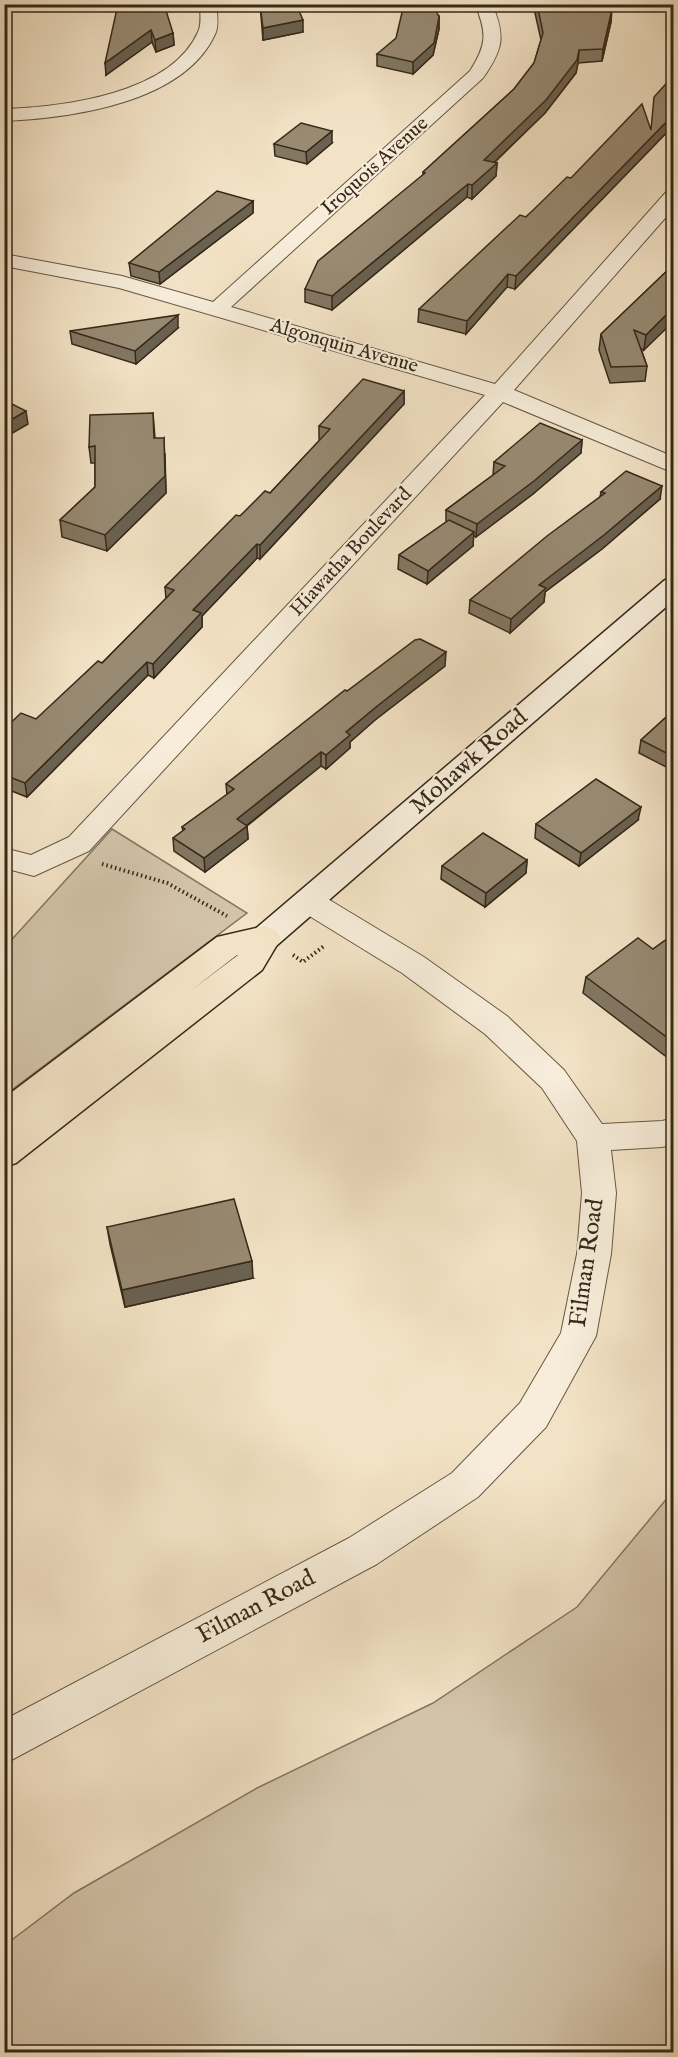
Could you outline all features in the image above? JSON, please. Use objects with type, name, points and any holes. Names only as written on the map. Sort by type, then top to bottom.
[{"type":"highway","points":[[4,1117],[228,945],[265,938]]},
{"type":"highway","points":[[4,1153],[251,962],[265,938]]},
{"type":"highway","points":[[4,1162],[52,1117]]},
{"type":"main road","name":"Mohawk Road","points":[[265,938],[674,586]]},
{"type":"street","points":[[4,115],[58,112],[106,102],[137,91],[167,75],[189,59],[208,30],[208,4]]},
{"type":"street","name":"Iroquois Avenue","points":[[217,309],[477,74],[489,56],[495,30],[483,4]]},
{"type":"street","name":"Hiawatha Boulevard","points":[[4,858],[34,866],[79,844],[500,392],[674,195]]},
{"type":"street","name":"Algonquin Avenue","points":[[4,260],[122,282],[500,392],[674,466]]},
{"type":"street","name":"Filman Road","points":[[4,1743],[363,1551],[465,1485],[533,1415],[578,1336],[594,1254],[598,1203],[593,1138],[553,1079],[496,1025],[413,965],[308,901]]},
{"type":"street","points":[[593,1138],[662,1134],[674,1131]]},
{"type":"path","points":[[79,844],[90,860],[167,883],[303,962],[351,926]]},
{"type":"shaded area","points":[[112,829],[247,913],[5,1095],[5,947]]},
{"type":"shaded area","points":[[673,1483],[673,2052],[5,2052],[5,1945],[74,1893],[257,1788],[433,1703],[577,1607],[669,1496]]},
{"type":"building","points":[[118,4],[164,4],[173,33],[155,40],[151,30],[105,63]]},
{"type":"building","points":[[260,4],[296,4],[303,20],[263,28]]},
{"type":"building","points":[[404,4],[433,4],[439,17],[434,43],[413,62],[377,54],[396,38]]},
{"type":"building","points":[[537,4],[611,4],[612,9],[603,49],[579,50],[577,60],[546,100],[484,160],[497,163],[472,185],[468,184],[332,296],[305,289],[318,261],[425,173],[423,172],[514,89],[534,63],[543,33]]},
{"type":"building","points":[[5,13],[9,54],[6,94],[4,95]]},
{"type":"building","points":[[674,75],[674,114],[516,276],[508,274],[467,321],[419,309],[520,215],[526,217],[567,177],[571,178],[642,104],[651,130],[654,97]]},
{"type":"building","points":[[301,123],[332,131],[306,152],[274,144]]},
{"type":"building","points":[[217,191],[253,201],[159,272],[129,263]]},
{"type":"building","points":[[671,267],[674,268],[674,307],[646,335],[634,330],[647,366],[611,367],[601,334]]},
{"type":"building","points":[[178,315],[135,351],[70,331]]},
{"type":"building","points":[[363,379],[404,391],[260,545],[257,544],[193,610],[201,613],[153,664],[147,662],[25,783],[4,775],[4,729],[21,713],[36,719],[98,661],[102,663],[174,590],[165,587],[236,515],[240,516],[265,491],[270,493],[330,429],[319,426]]},
{"type":"building","points":[[4,400],[26,411],[4,424]]},
{"type":"building","points":[[153,413],[154,438],[164,438],[165,476],[105,535],[60,520],[95,487],[95,446],[89,447],[90,415]]},
{"type":"building","points":[[540,423],[582,440],[534,481],[477,524],[446,510],[505,466],[494,462]]},
{"type":"building","points":[[626,471],[662,486],[604,535],[539,585],[546,588],[511,619],[470,600],[547,536],[605,493],[601,492]]},
{"type":"building","points":[[449,520],[474,532],[428,571],[399,555]]},
{"type":"building","points":[[420,639],[446,652],[346,732],[350,735],[326,755],[321,752],[237,819],[247,826],[204,858],[173,838],[185,829],[182,827],[234,789],[226,784],[345,690],[347,691],[415,640]]},
{"type":"building","points":[[674,710],[674,757],[641,740]]},
{"type":"building","points":[[596,779],[641,807],[581,853],[536,824]]},
{"type":"building","points":[[483,833],[527,860],[486,893],[442,866]]},
{"type":"building","points":[[674,934],[674,1040],[672,1041],[586,977],[638,938],[653,949]]},
{"type":"building","points":[[234,1199],[252,1261],[122,1290],[107,1227]]}]
